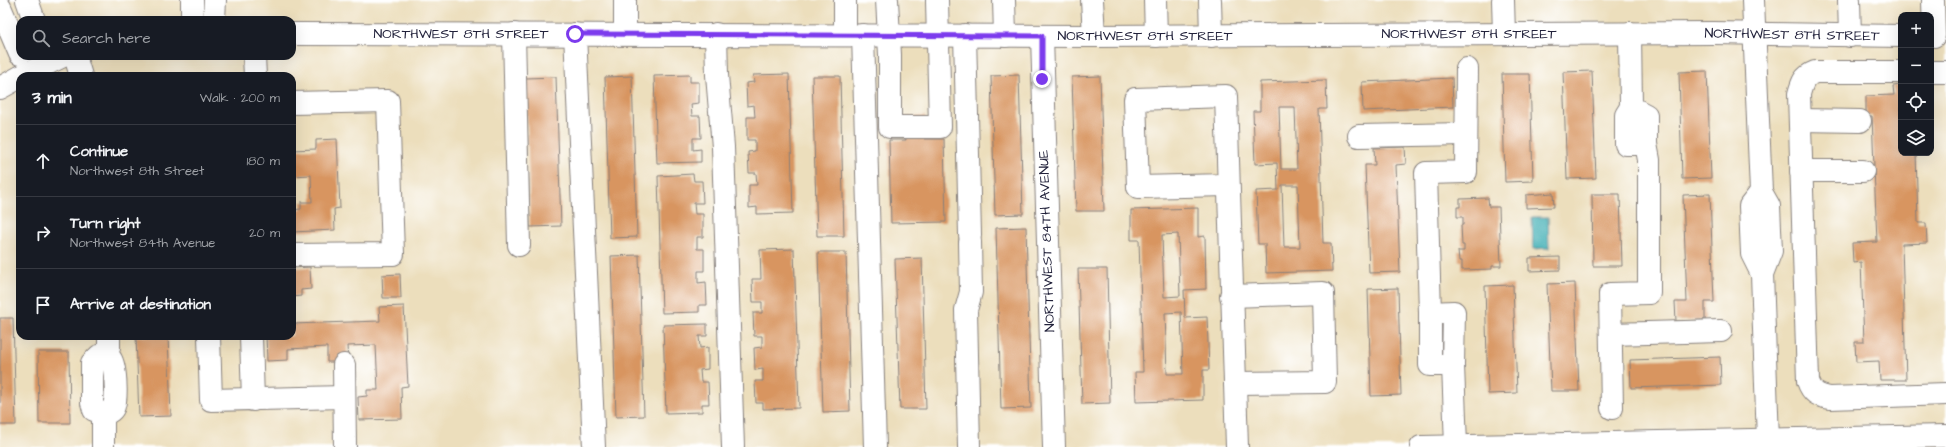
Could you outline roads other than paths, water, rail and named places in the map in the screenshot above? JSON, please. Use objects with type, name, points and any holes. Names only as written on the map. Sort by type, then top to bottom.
[{"type":"street","points":[[0,4],[8,0]]},
{"type":"street","points":[[27,0],[33,16]]},
{"type":"street","points":[[192,0],[192,16]]},
{"type":"street","points":[[625,0],[625,34]]},
{"type":"street","points":[[845,0],[854,35],[875,447]]},
{"type":"street","points":[[887,0],[890,127],[940,127],[937,0]]},
{"type":"street","points":[[1004,0],[1005,36]]},
{"type":"street","points":[[1092,0],[1094,36]]},
{"type":"street","points":[[1155,0],[1156,36]]},
{"type":"street","points":[[1210,0],[1211,36]]},
{"type":"street","points":[[1753,0],[1760,192],[1769,206],[1771,251],[1762,274],[1768,445]]},
{"type":"street","points":[[1849,0],[1850,36]]},
{"type":"street","points":[[1933,0],[1937,36]]},
{"type":"street","points":[[1503,3],[1504,34]]},
{"type":"street","points":[[0,7],[16,51]]},
{"type":"street","points":[[1612,408],[1610,294],[1649,293],[1649,160],[1646,144],[1646,115],[1631,107],[1630,33]]},
{"type":"street","name":"NORTHWEST 8TH STREET","points":[[296,34],[1211,36],[1630,33],[1898,36]]},
{"type":"street","points":[[514,34],[519,245]]},
{"type":"street","points":[[575,34],[594,447]]},
{"type":"street","points":[[716,34],[717,75],[723,147],[733,447]]},
{"type":"street","points":[[965,35],[971,292],[966,310],[970,447]]},
{"type":"street","name":"NORTHWEST 84TH AVENUE","points":[[1042,36],[1054,447]]},
{"type":"street","points":[[22,67],[47,60]]},
{"type":"street","points":[[76,60],[80,72]]},
{"type":"street","points":[[254,60],[255,72]]},
{"type":"street","points":[[1456,446],[1454,312],[1430,313],[1426,173],[1466,172],[1467,69]]},
{"type":"street","points":[[1898,72],[1815,72],[1809,74],[1801,86],[1799,94],[1808,381],[1810,388],[1815,394],[1830,398],[1946,394]]},
{"type":"street","points":[[1934,72],[1946,72]]},
{"type":"street","points":[[0,88],[16,73]]},
{"type":"street","points":[[1228,185],[1138,187],[1135,99],[1226,96],[1231,296],[1237,447]]},
{"type":"street","points":[[296,103],[388,101],[392,254],[296,255]]},
{"type":"street","points":[[1800,120],[1860,121]]},
{"type":"street","points":[[1359,136],[1466,134]]},
{"type":"street","points":[[1801,171],[1863,171]]},
{"type":"street","points":[[1231,296],[1323,293],[1325,382],[1235,383]]},
{"type":"street","points":[[1611,334],[1721,331]]},
{"type":"street","points":[[209,340],[211,400],[344,397]]},
{"type":"street","points":[[251,340],[253,400]]},
{"type":"street","points":[[102,447],[103,414],[112,410],[114,403],[114,364],[108,346]]},
{"type":"street","points":[[344,365],[345,447]]},
{"type":"street","points":[[1421,447],[1768,445],[1946,436]]},
{"type":"water","points":[[1532,217],[1548,217],[1549,248],[1533,249]]}]
